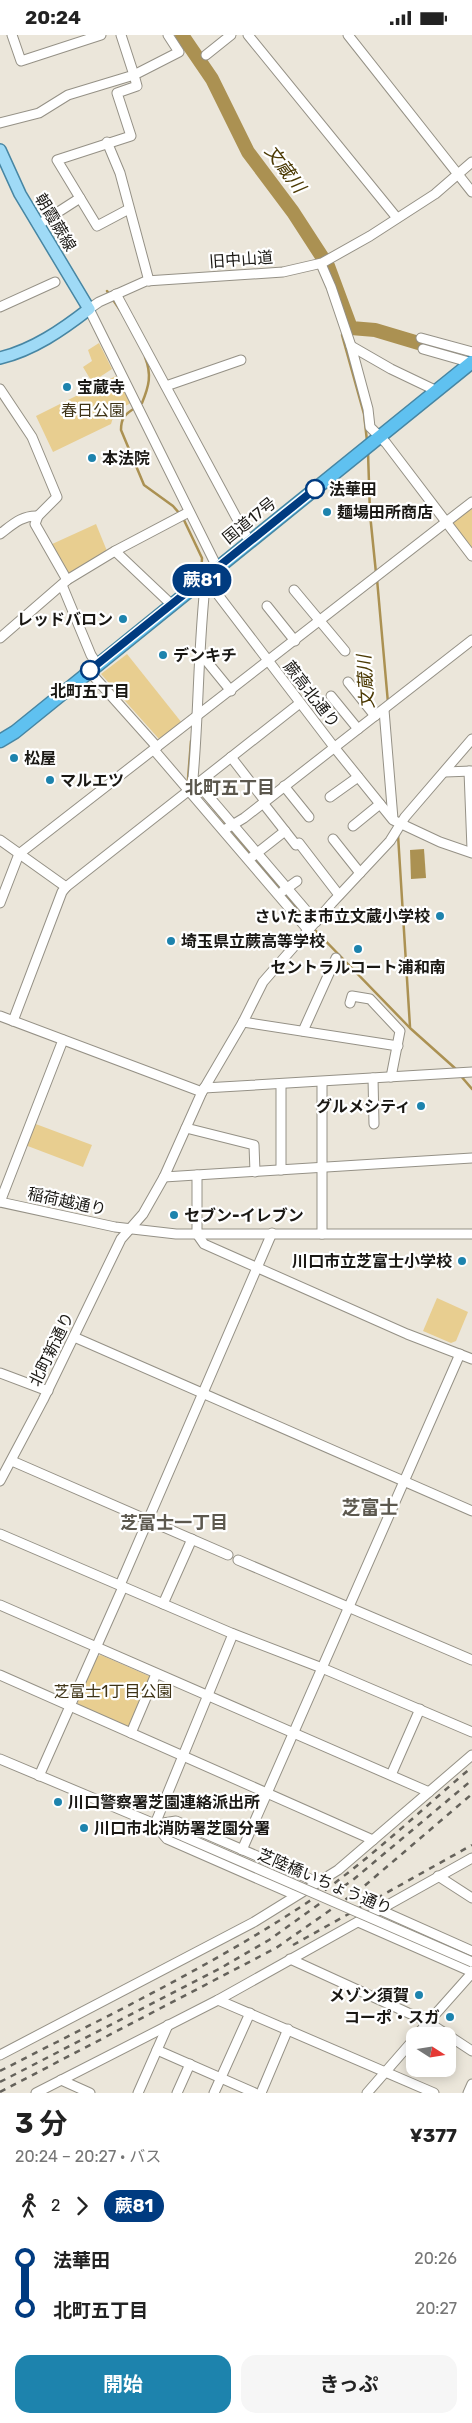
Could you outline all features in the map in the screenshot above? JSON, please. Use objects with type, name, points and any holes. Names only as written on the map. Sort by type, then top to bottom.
[{"type":"highway","name":"国道17号","points":[[0,740],[93,668],[472,363]]},
{"type":"main road","name":"朝霞蕨線","points":[[0,150],[20,194],[89,309]]},
{"type":"main road","name":"旧中山道","points":[[0,358],[20,353],[38,344],[89,309]]},
{"type":"street","points":[[12,35],[21,61],[101,35]]},
{"type":"street","points":[[121,35],[137,86],[118,93],[131,136],[107,142],[57,160],[97,226],[130,209]]},
{"type":"street","points":[[0,123],[39,113],[68,95],[134,75],[179,52],[168,35]]},
{"type":"street","points":[[206,55],[231,35]]},
{"type":"street","points":[[248,35],[397,218]]},
{"type":"street","points":[[348,35],[472,192]]},
{"type":"street","points":[[107,142],[120,173],[149,281]]},
{"type":"street","name":"旧中山道","points":[[89,309],[149,281],[283,272],[324,262],[397,218],[458,175],[472,162]]},
{"type":"street","points":[[38,225],[80,198]]},
{"type":"street","points":[[324,262],[368,409],[372,444],[386,443],[472,556]]},
{"type":"street","points":[[0,307],[56,282]]},
{"type":"street","points":[[116,295],[249,541]]},
{"type":"street","points":[[89,309],[140,411],[184,515],[217,567]]},
{"type":"street","points":[[422,338],[472,352]]},
{"type":"street","points":[[350,346],[391,369],[437,391]]},
{"type":"street","points":[[424,349],[472,363]]},
{"type":"street","points":[[166,386],[241,360]]},
{"type":"street","points":[[2,395],[38,449],[57,497],[38,516],[35,524],[64,583],[91,655],[93,668],[156,749],[193,787],[312,926]]},
{"type":"street","points":[[0,903],[19,854],[472,502]]},
{"type":"street","points":[[0,638],[64,583],[115,551],[184,515]]},
{"type":"street","points":[[0,534],[19,520],[30,516],[38,516]]},
{"type":"street","points":[[115,551],[171,604]]},
{"type":"street","points":[[193,787],[198,716],[203,579]]},
{"type":"street","name":"蕨高北通り","points":[[203,579],[209,583],[358,777],[398,822]]},
{"type":"street","points":[[294,590],[345,651]]},
{"type":"street","points":[[267,606],[295,641]]},
{"type":"street","points":[[228,827],[284,787],[472,640]]},
{"type":"street","points":[[200,653],[231,691]]},
{"type":"street","points":[[348,683],[375,716]]},
{"type":"street","points":[[331,696],[358,729]]},
{"type":"street","points":[[13,1021],[62,892],[66,887],[300,703]]},
{"type":"street","points":[[384,709],[398,822],[440,842],[472,853]]},
{"type":"street","name":"北町新通り","points":[[0,1481],[48,1391],[102,1275],[128,1229],[143,1214],[164,1177],[203,1090],[243,1022],[263,983],[393,836],[398,822],[445,772],[472,739]]},
{"type":"street","points":[[231,757],[285,831],[298,844],[339,895]]},
{"type":"street","points":[[445,772],[470,771],[472,849]]},
{"type":"street","points":[[330,797],[358,777]]},
{"type":"street","points":[[284,787],[309,817]]},
{"type":"street","points":[[353,826],[380,803]]},
{"type":"street","points":[[253,857],[285,831]]},
{"type":"street","points":[[333,839],[360,873]]},
{"type":"street","points":[[0,840],[66,887]]},
{"type":"street","points":[[283,891],[297,881]]},
{"type":"street","points":[[303,1031],[336,958]]},
{"type":"street","points":[[350,1003],[352,996],[370,999],[400,1031],[391,1077]]},
{"type":"street","points":[[0,1016],[203,1090],[468,1072]]},
{"type":"street","points":[[243,1022],[398,1046]]},
{"type":"street","points":[[0,1202],[63,1040]]},
{"type":"street","points":[[374,1079],[374,1125]]},
{"type":"street","points":[[322,1082],[322,1234]]},
{"type":"street","points":[[280,1084],[281,1170]]},
{"type":"street","points":[[186,1128],[254,1145],[255,1171]]},
{"type":"street","points":[[164,1177],[472,1158]]},
{"type":"street","points":[[197,1175],[197,1234],[206,1245],[407,1334],[472,1359]]},
{"type":"street","name":"稲荷越通り","points":[[0,1202],[128,1229],[197,1234],[472,1234]]},
{"type":"street","points":[[38,1776],[272,1233]]},
{"type":"street","points":[[74,1337],[472,1511]]},
{"type":"street","points":[[242,1850],[460,1354]]},
{"type":"street","points":[[0,1373],[48,1391]]},
{"type":"street","points":[[12,1461],[228,1555]]},
{"type":"street","points":[[0,1533],[233,1634],[420,1709],[472,1732]]},
{"type":"street","points":[[164,1604],[192,1539]]},
{"type":"street","points":[[238,1560],[472,1660]]},
{"type":"street","points":[[0,1605],[207,1697],[429,1792]]},
{"type":"street","points":[[154,1824],[233,1634]]},
{"type":"street","points":[[131,1733],[156,1674]]},
{"type":"street","points":[[0,1675],[373,1840]]},
{"type":"street","points":[[391,1775],[420,1709]]},
{"type":"street","points":[[0,2055],[246,1927],[338,1870],[472,1755]]},
{"type":"street","name":"芝陸橋いちょう通り","points":[[0,1759],[169,1830],[472,1962]]},
{"type":"street","points":[[154,1824],[176,1821],[317,1882]]},
{"type":"street","points":[[154,1824],[167,1839],[295,1895]]},
{"type":"street","points":[[36,2093],[218,2000],[472,1858]]},
{"type":"street","points":[[438,1876],[472,1898]]},
{"type":"street","points":[[378,1909],[472,1951]]},
{"type":"street","points":[[358,1922],[472,1973],[424,2027]]},
{"type":"street","points":[[290,1959],[428,2022],[472,2051]]},
{"type":"street","points":[[218,2000],[434,2093]]},
{"type":"street","points":[[214,2093],[250,2013]]},
{"type":"street","points":[[138,2093],[168,2025]]},
{"type":"street","points":[[262,2093],[288,2029]]},
{"type":"street","points":[[367,2093],[406,2049]]},
{"type":"street","points":[[157,2050],[255,2093]]},
{"type":"street","points":[[177,2093],[190,2064]]},
{"type":"street","points":[[51,2093],[58,2082]]},
{"type":"street","points":[[58,2082],[90,2093]]},
{"type":"street","points":[[468,2093],[472,2084]]},
{"type":"green space","points":[[99,343],[112,369],[92,382],[83,367],[92,361],[88,350]]},
{"type":"green space","name":"春日公園","points":[[118,375],[131,403],[115,411],[111,424],[53,452],[36,416]]},
{"type":"green space","points":[[472,502],[472,556],[446,522]]},
{"type":"green space","points":[[96,524],[107,551],[70,576],[50,545]]},
{"type":"green space","points":[[127,654],[182,723],[159,739],[101,674]]},
{"type":"green space","points":[[33,1123],[92,1145],[83,1167],[25,1145]]},
{"type":"green space","points":[[437,1298],[468,1312],[456,1341],[451,1343],[423,1331]]},
{"type":"green space","name":"芝富士1丁目公園","points":[[101,1655],[149,1676],[150,1683],[132,1726],[128,1728],[79,1707],[77,1700],[95,1657]]},
{"type":"shaded area","points":[[424,849],[426,878],[411,879],[410,850]]},
{"type":"waterway","name":"文蔵川","points":[[182,35],[212,79],[248,152],[293,212],[328,266],[351,328],[375,330],[442,350]]},
{"type":"waterway","points":[[107,291],[120,310]]},
{"type":"waterway","name":"文蔵川","points":[[342,335],[364,414],[367,441]]},
{"type":"waterway","points":[[139,405],[142,403],[149,380],[145,357]]},
{"type":"waterway","points":[[135,408],[124,417],[121,430],[144,485],[173,506],[180,514]]},
{"type":"waterway","name":"文蔵川","points":[[368,452],[370,514],[376,573]]},
{"type":"waterway","points":[[183,518],[202,558],[201,576]]},
{"type":"waterway","name":"文蔵川","points":[[377,579],[388,703]]},
{"type":"waterway","points":[[191,741],[188,779],[191,782]]},
{"type":"waterway","points":[[198,790],[281,890]]},
{"type":"waterway","name":"文蔵川","points":[[398,835],[410,1027]]},
{"type":"waterway","points":[[284,894],[310,924]]},
{"type":"waterway","points":[[313,928],[410,1028],[457,1070]]},
{"type":"waterway","points":[[460,1075],[472,1089]]},
{"type":"railway","points":[[0,2071],[189,1973],[299,1908],[366,1858],[472,1767]]},
{"type":"railway","points":[[0,2082],[219,1969],[269,1940],[354,1879],[472,1780]]},
{"type":"railway","points":[[0,2092],[276,1948],[362,1888],[472,1794]]},
{"type":"railway","points":[[293,1945],[472,1845]]},
{"type":"bus line","name":"蕨81","points":[[90,670],[315,489]]},
{"type":"place","name":"宝蔵寺","points":[[67,387]]},
{"type":"place","name":"本法院","points":[[92,458]]},
{"type":"place","name":"法華田","points":[[315,489]]},
{"type":"place","name":"麺場田所商店","points":[[327,512]]},
{"type":"place","name":"レッドバロン","points":[[123,619]]},
{"type":"place","name":"デンキチ","points":[[163,655]]},
{"type":"place","name":"北町五丁目","points":[[90,670]]},
{"type":"place","name":"松屋","points":[[14,758]]},
{"type":"place","name":"マルエツ","points":[[50,780]]},
{"type":"place","name":"さいたま市立文蔵小学校","points":[[440,916]]},
{"type":"place","name":"埼玉県立蕨高等学校","points":[[171,941]]},
{"type":"place","name":"セントラルコート浦和南","points":[[358,949]]},
{"type":"place","name":"グルメシティ","points":[[421,1106]]},
{"type":"place","name":"セブン-イレブン","points":[[174,1215]]},
{"type":"place","name":"川口市立芝富士小学校","points":[[462,1261]]},
{"type":"place","name":"川口警察署芝園連絡派出所","points":[[58,1802]]},
{"type":"place","name":"川口市北消防署芝園分署","points":[[84,1828]]},
{"type":"place","name":"メゾン須賀","points":[[419,1995]]},
{"type":"place","name":"コーポ・スガ","points":[[450,2017]]},
{"type":"district","name":"北町五丁目","points":[[230,788]]},
{"type":"district","name":"芝富士","points":[[370,1507]]},
{"type":"district","name":"芝富士一丁目","points":[[174,1523]]}]
